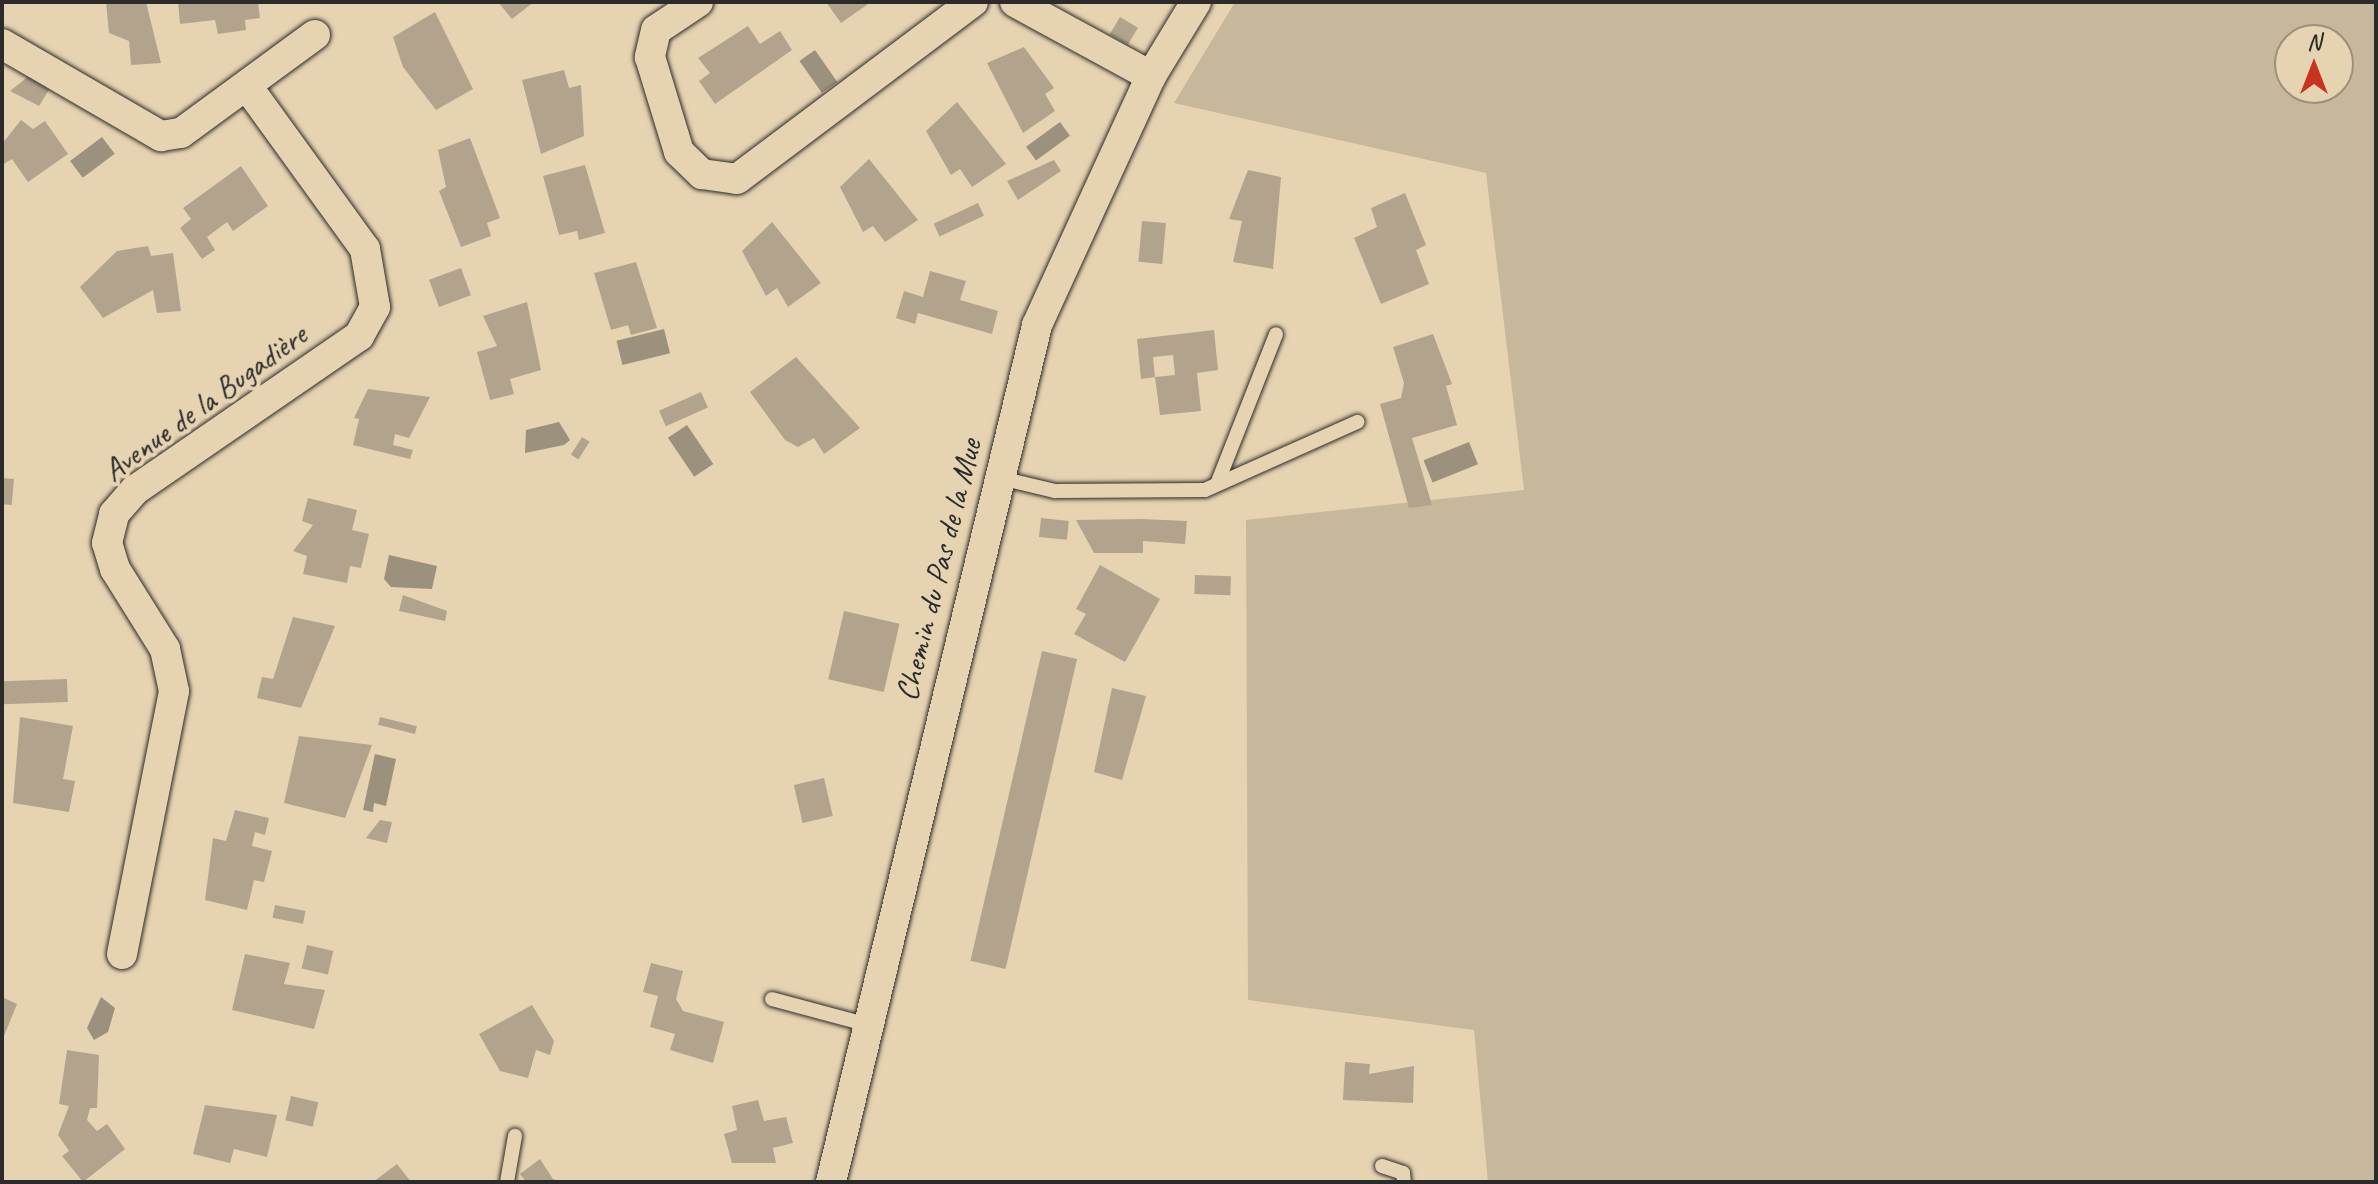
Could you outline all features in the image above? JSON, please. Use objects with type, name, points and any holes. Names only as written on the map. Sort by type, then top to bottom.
[{"type":"street","points":[[698,2],[656,30],[650,57],[679,152],[702,174],[737,179],[973,2]]},
{"type":"street","points":[[1015,2],[1151,76]]},
{"type":"street","name":"Chemin du Pas de la Mue","points":[[831,1182],[865,1024],[1037,325],[1151,76],[1196,2]]},
{"type":"street","points":[[2,44],[161,136],[181,133],[315,35]]},
{"type":"street","name":"Avenue de la Bugadière","points":[[122,954],[174,691],[165,649],[115,569],[107,543],[114,514],[135,490],[359,336],[375,307],[365,249],[247,86]]},
{"type":"lane","points":[[1217,484],[1276,334]]},
{"type":"lane","points":[[999,477],[1055,491],[1217,484],[1357,422]]},
{"type":"lane","points":[[772,999],[865,1024]]},
{"type":"lane","points":[[507,1182],[515,1136]]},
{"type":"lane","points":[[1382,1166],[1403,1173],[1404,1182]]},
{"type":"shaded area","points":[[1235,2],[2376,2],[2376,1182],[1488,1182],[1474,1030],[1248,1000],[1246,520],[1524,490],[1486,173],[1174,103]]},
{"type":"shaded area","points":[[815,50],[837,82],[822,93],[799,61]]},
{"type":"shaded area","points":[[1060,122],[1070,136],[1036,160],[1026,147]]},
{"type":"shaded area","points":[[102,137],[115,154],[83,178],[70,161]]},
{"type":"shaded area","points":[[664,329],[670,353],[623,365],[616,341]]},
{"type":"shaded area","points":[[559,422],[570,440],[564,445],[525,453],[526,430]]},
{"type":"shaded area","points":[[687,425],[713,464],[694,477],[668,438]]},
{"type":"shaded area","points":[[1469,442],[1478,464],[1433,483],[1424,460]]},
{"type":"shaded area","points":[[389,555],[437,566],[432,589],[391,587],[384,579]]},
{"type":"shaded area","points":[[375,754],[396,759],[386,806],[374,803],[373,812],[363,810]]},
{"type":"shaded area","points":[[101,997],[115,1008],[108,1032],[94,1040],[87,1028]]},
{"type":"building","points":[[106,2],[146,2],[161,63],[131,65],[129,41],[109,33]]},
{"type":"building","points":[[178,2],[258,2],[260,18],[245,20],[246,30],[218,34],[215,20],[180,24]]},
{"type":"building","points":[[498,2],[534,2],[512,19]]},
{"type":"building","points":[[826,2],[871,2],[841,23]]},
{"type":"building","points":[[435,12],[473,89],[436,110],[403,67],[393,37]]},
{"type":"building","points":[[1120,17],[1138,28],[1128,45],[1110,34]]},
{"type":"building","points":[[748,26],[760,44],[780,31],[792,50],[715,104],[699,81],[710,73],[698,58]]},
{"type":"building","points":[[1024,47],[1054,88],[1045,94],[1055,111],[1023,133],[987,63]]},
{"type":"building","points":[[564,70],[569,88],[581,85],[584,136],[541,154],[522,80]]},
{"type":"building","points":[[30,75],[50,88],[39,106],[10,91]]},
{"type":"building","points":[[957,102],[1006,164],[972,187],[960,169],[951,175],[926,131]]},
{"type":"building","points":[[21,120],[33,129],[45,121],[68,154],[28,182],[12,159],[2,165],[2,144]]},
{"type":"building","points":[[470,138],[500,218],[487,223],[491,236],[461,247],[439,191],[446,187],[438,150]]},
{"type":"building","points":[[869,159],[918,220],[885,242],[873,226],[863,232],[840,187]]},
{"type":"building","points":[[1054,160],[1061,171],[1018,200],[1007,181]]},
{"type":"building","points":[[585,165],[605,233],[579,240],[577,231],[559,235],[543,176]]},
{"type":"building","points":[[241,166],[268,206],[233,231],[227,222],[207,237],[215,250],[202,259],[180,228],[191,219],[183,208]]},
{"type":"building","points":[[1248,170],[1281,177],[1273,269],[1233,262],[1242,221],[1229,219]]},
{"type":"building","points":[[1405,193],[1426,245],[1416,250],[1429,284],[1381,304],[1354,238],[1377,227],[1371,208]]},
{"type":"building","points":[[978,203],[984,216],[940,236],[934,224]]},
{"type":"building","points":[[1142,221],[1166,223],[1162,264],[1138,262]]},
{"type":"building","points":[[772,222],[821,283],[788,307],[777,288],[766,296],[742,251]]},
{"type":"building","points":[[148,246],[151,256],[173,253],[181,311],[157,313],[153,290],[103,318],[80,287],[117,251]]},
{"type":"building","points":[[636,262],[657,328],[631,335],[628,325],[611,330],[594,273]]},
{"type":"building","points":[[461,268],[471,295],[439,307],[429,280]]},
{"type":"building","points":[[930,271],[966,281],[960,300],[998,311],[992,334],[918,313],[915,324],[896,318],[904,291],[923,297]]},
{"type":"building","points":[[527,302],[541,370],[510,379],[514,394],[490,400],[477,352],[497,346],[483,316]]},
{"type":"building","points":[[1214,330],[1218,370],[1197,373],[1201,411],[1160,415],[1155,377],[1141,379],[1137,339]],"holes":[[[1173,355],[1175,375],[1155,377],[1153,357]]]},
{"type":"building","points":[[1433,334],[1452,384],[1446,386],[1457,425],[1412,438],[1432,505],[1409,508],[1380,404],[1401,398],[1404,383],[1393,347]]},
{"type":"building","points":[[796,357],[860,428],[824,454],[814,438],[798,447],[785,440],[750,392]]},
{"type":"building","points":[[368,389],[430,397],[409,438],[395,434],[393,445],[413,450],[410,459],[353,445],[359,419],[354,418]]},
{"type":"building","points":[[701,392],[708,408],[666,426],[659,411]]},
{"type":"building","points":[[582,437],[590,442],[579,460],[571,455]]},
{"type":"building","points":[[2,478],[14,479],[12,505],[2,504]]},
{"type":"building","points":[[308,498],[357,510],[352,530],[369,534],[361,568],[350,566],[347,583],[303,574],[307,556],[293,551],[313,525],[302,521]]},
{"type":"building","points":[[1041,518],[1069,521],[1067,540],[1039,537]]},
{"type":"building","points":[[1076,520],[1187,521],[1185,544],[1143,541],[1143,553],[1094,553]]},
{"type":"building","points":[[1100,565],[1160,599],[1125,662],[1074,634],[1086,614],[1076,609]]},
{"type":"building","points":[[1195,575],[1231,576],[1230,595],[1194,594]]},
{"type":"building","points":[[403,595],[447,611],[445,621],[399,611]]},
{"type":"building","points":[[844,611],[900,624],[884,692],[828,679]]},
{"type":"building","points":[[293,617],[335,626],[301,708],[257,698],[262,677],[273,679]]},
{"type":"building","points":[[1042,651],[1077,659],[1006,969],[970,961]]},
{"type":"building","points":[[67,679],[68,702],[3,704],[2,681]]},
{"type":"building","points":[[1112,688],[1146,696],[1122,780],[1094,772]]},
{"type":"building","points":[[20,717],[73,726],[63,779],[75,781],[69,812],[13,803]]},
{"type":"building","points":[[380,717],[417,726],[415,734],[378,725]]},
{"type":"building","points":[[299,736],[372,745],[345,818],[284,803]]},
{"type":"building","points":[[824,778],[833,816],[803,823],[794,785]]},
{"type":"building","points":[[235,810],[269,818],[265,835],[255,832],[252,846],[272,851],[264,882],[254,880],[247,910],[205,900],[213,838],[226,841]]},
{"type":"building","points":[[380,820],[392,822],[387,843],[366,838]]},
{"type":"building","points":[[275,905],[305,911],[303,924],[273,918]]},
{"type":"building","points":[[307,945],[333,951],[328,974],[302,968]]},
{"type":"building","points":[[245,954],[290,963],[284,984],[325,990],[314,1029],[232,1010]]},
{"type":"building","points":[[651,963],[683,971],[676,999],[683,1011],[724,1022],[713,1063],[670,1050],[675,1034],[650,1027],[658,996],[643,992]]},
{"type":"building","points":[[2,997],[17,1004],[2,1041]]},
{"type":"building","points":[[532,1005],[554,1041],[550,1055],[536,1050],[528,1078],[500,1071],[479,1034]]},
{"type":"building","points":[[67,1050],[99,1055],[97,1108],[90,1108],[87,1120],[97,1131],[107,1124],[125,1149],[83,1182],[62,1156],[69,1151],[58,1135],[69,1106],[59,1104]]},
{"type":"building","points":[[1345,1062],[1370,1064],[1369,1074],[1414,1066],[1413,1103],[1343,1100]]},
{"type":"building","points":[[291,1096],[318,1102],[313,1127],[285,1120]]},
{"type":"building","points":[[758,1100],[764,1121],[786,1117],[793,1143],[773,1148],[776,1163],[732,1163],[724,1134],[737,1130],[732,1106]]},
{"type":"building","points":[[205,1105],[277,1115],[267,1157],[234,1149],[230,1163],[193,1154]]},
{"type":"building","points":[[540,1159],[553,1179],[563,1182],[526,1182],[520,1174]]},
{"type":"building","points":[[397,1164],[411,1182],[373,1182]]}]
